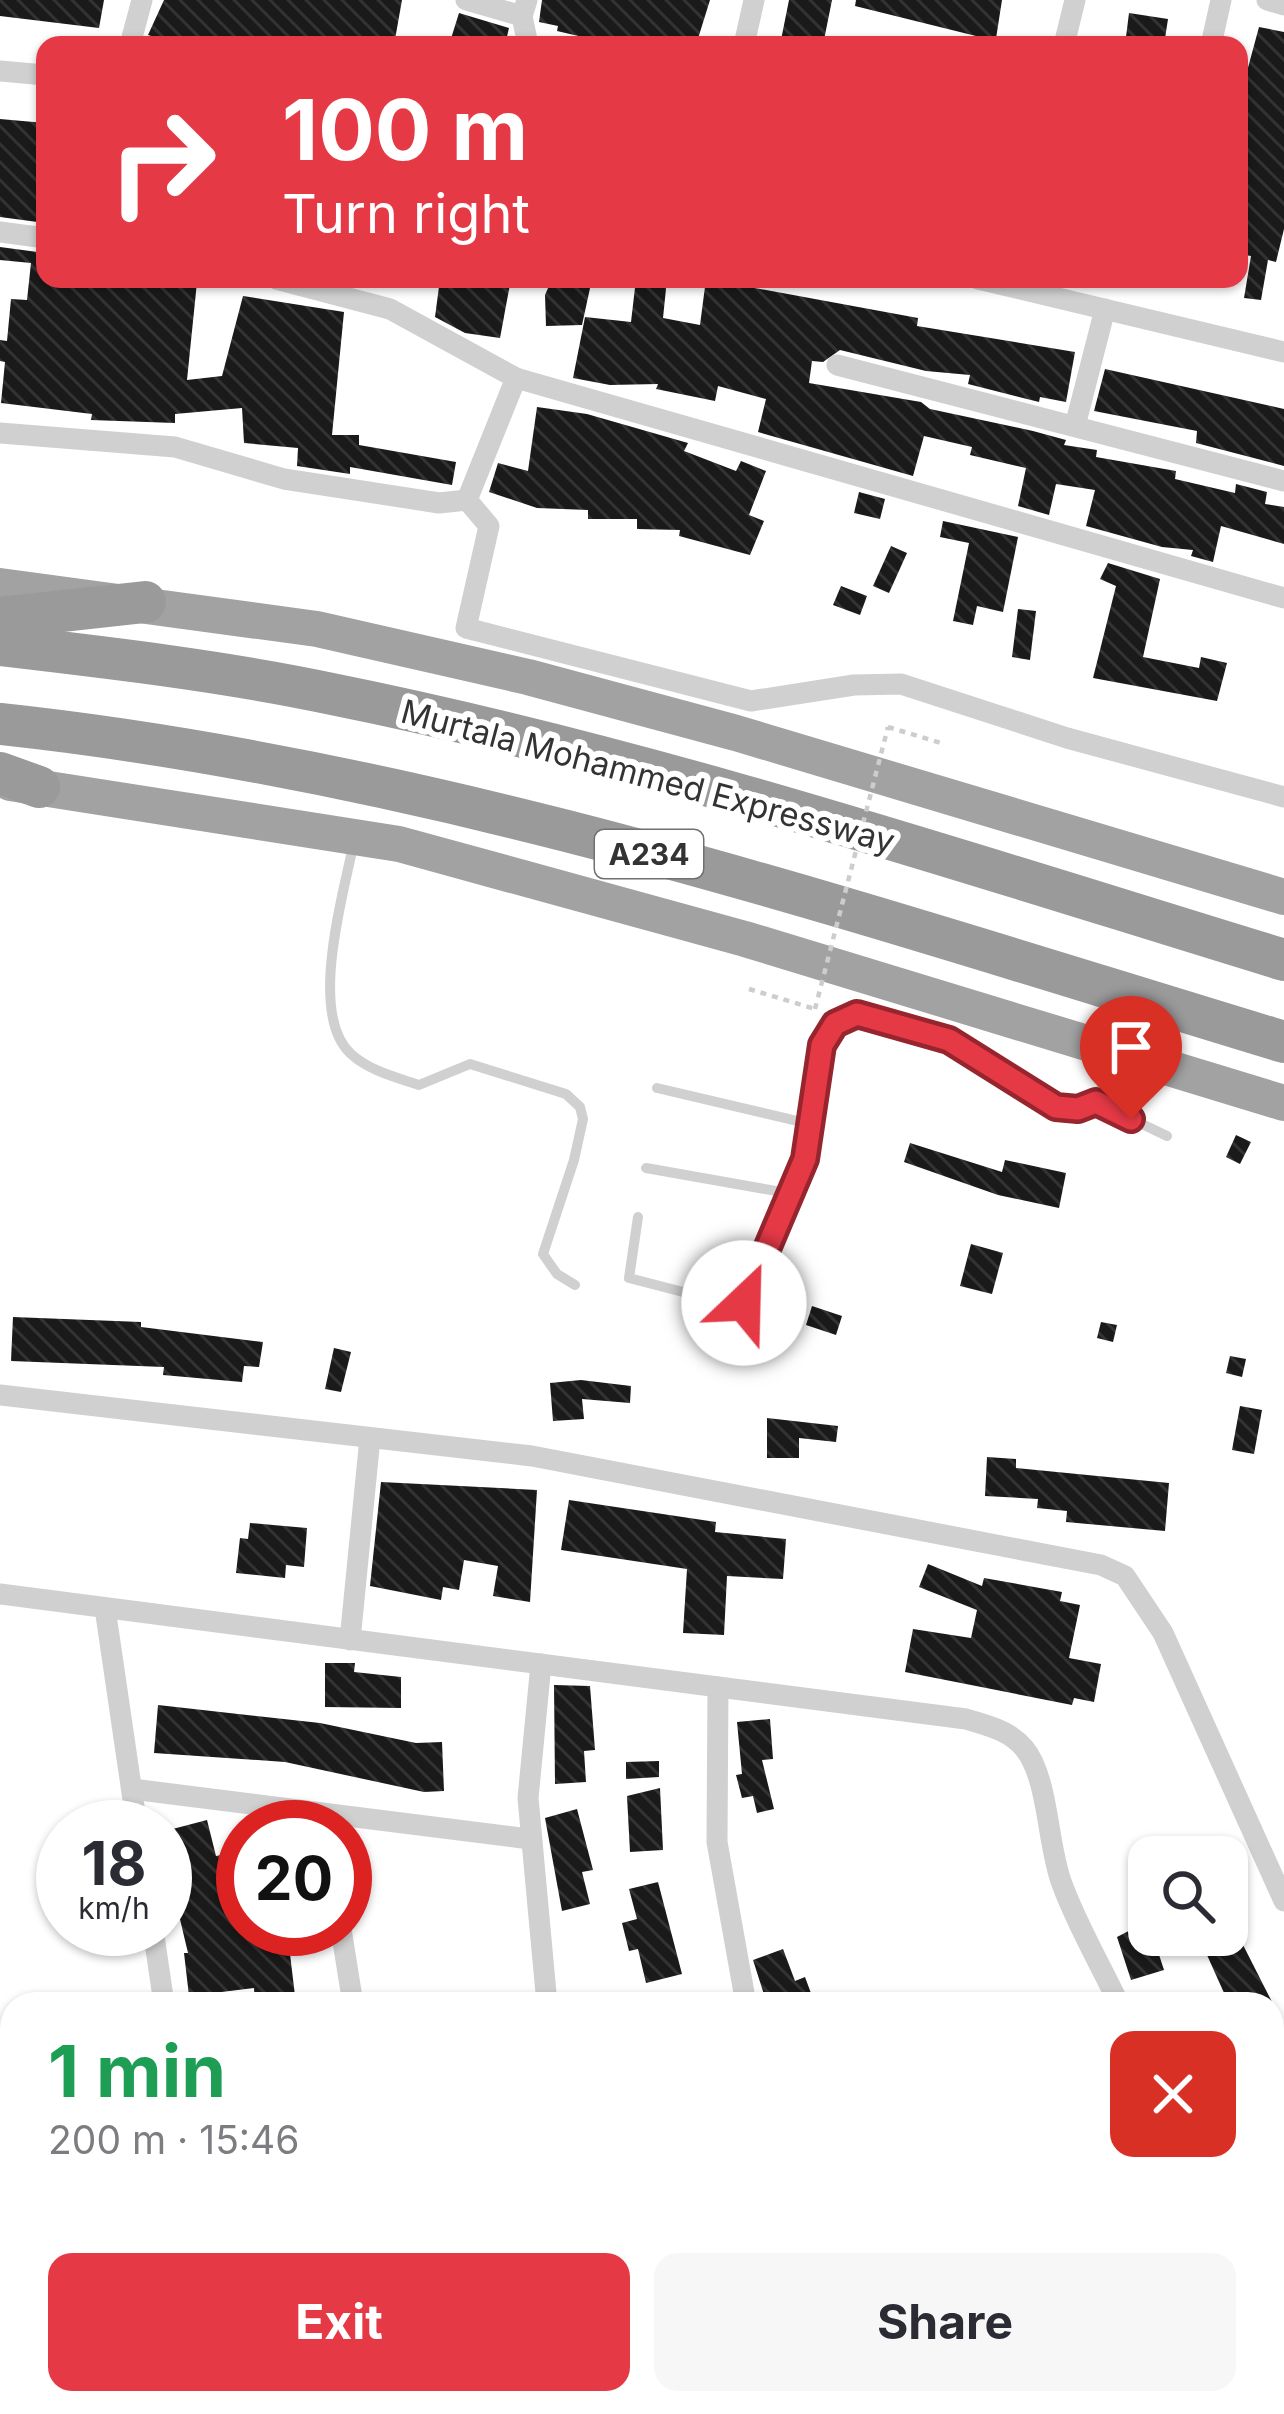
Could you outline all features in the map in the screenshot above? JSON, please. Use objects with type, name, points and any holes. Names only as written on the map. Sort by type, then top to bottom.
[{"type":"highway","name":"Murtala Mohammed Expressway","points":[[0,586],[145,602],[317,629],[528,677],[1284,897]]},
{"type":"highway","points":[[0,618],[145,602]]},
{"type":"highway","name":"Murtala Mohammed Expressway","points":[[0,644],[329,693],[519,736],[798,813],[1284,960]]},
{"type":"highway","name":"A234","points":[[0,724],[259,760],[470,804],[1284,1042]]},
{"type":"highway","points":[[13,781],[356,836],[745,939],[1284,1103]]},
{"type":"highway","points":[[1171,862],[1284,881]]},
{"type":"highway","points":[[1168,1067],[1284,1125]]},
{"type":"street","points":[[132,36],[142,0]]},
{"type":"street","points":[[466,0],[524,8]]},
{"type":"street","points":[[746,36],[754,0]]},
{"type":"street","points":[[1066,36],[1076,0]]},
{"type":"street","points":[[1212,36],[1221,0]]},
{"type":"street","points":[[1267,0],[1284,5]]},
{"type":"street","points":[[0,71],[36,74]]},
{"type":"street","points":[[0,232],[36,237]]},
{"type":"street","points":[[310,288],[390,309],[516,378],[1284,598]]},
{"type":"street","points":[[1025,288],[1284,352]]},
{"type":"street","points":[[1075,426],[1105,309]]},
{"type":"street","points":[[837,365],[1284,481]]},
{"type":"street","points":[[467,500],[516,378]]},
{"type":"street","points":[[0,433],[176,447],[284,479],[439,502],[467,500]]},
{"type":"street","points":[[467,500],[489,526],[466,628],[751,701],[854,685],[902,684],[1046,732],[1284,797]]},
{"type":"street","points":[[0,1395],[532,1456],[1101,1565],[1125,1576],[1163,1634],[1284,1901]]},
{"type":"street","points":[[350,1640],[370,1438]]},
{"type":"street","points":[[0,1594],[966,1719],[1002,1730],[1026,1750],[1040,1784],[1044,1823],[1061,1883],[1113,1992]]},
{"type":"street","points":[[105,1608],[133,1800]]},
{"type":"street","points":[[542,1664],[528,1798],[546,1992]]},
{"type":"street","points":[[718,1687],[717,1842],[744,1992]]},
{"type":"street","points":[[132,1789],[216,1802]]},
{"type":"street","points":[[372,1824],[530,1839]]},
{"type":"street","points":[[157,1956],[162,1992]]},
{"type":"street","points":[[345,1956],[351,1992]]},
{"type":"lane","points":[[356,836],[329,992],[335,1031],[349,1052],[376,1070],[419,1085],[470,1064],[566,1094],[580,1106],[583,1119],[574,1160],[543,1254],[557,1274],[575,1285]]},
{"type":"lane","points":[[638,1217],[629,1278],[737,1309],[793,1194],[822,1045],[835,1024],[857,1014],[949,1040],[1056,1107],[1078,1109],[1096,1102],[1167,1136]]},
{"type":"lane","points":[[1096,1102],[1115,1051]]},
{"type":"lane","points":[[657,1088],[809,1124]]},
{"type":"lane","points":[[646,1168],[793,1194]]},
{"type":"path","points":[[749,989],[815,1010],[888,728],[944,744]]},
{"type":"building","points":[[0,0],[104,0],[99,28],[0,16]]},
{"type":"building","points":[[164,0],[402,0],[396,36],[148,35]]},
{"type":"building","points":[[542,0],[710,0],[699,36],[578,36],[539,22]]},
{"type":"building","points":[[789,0],[832,0],[825,36],[782,36]]},
{"type":"building","points":[[856,0],[1002,0],[996,36],[976,36],[855,6]]},
{"type":"building","points":[[459,13],[509,28],[507,36],[452,36]]},
{"type":"building","points":[[1129,13],[1168,19],[1165,36],[1126,36]]},
{"type":"building","points":[[1259,27],[1284,32],[1284,229],[1276,262],[1268,260],[1261,300],[1244,298],[1251,256],[1248,68]]},
{"type":"building","points":[[0,119],[36,122],[36,222],[0,217]]},
{"type":"building","points":[[0,247],[36,252],[36,288],[196,288],[187,380],[222,376],[243,296],[344,312],[332,435],[359,435],[359,445],[456,462],[452,485],[350,467],[350,474],[297,466],[298,448],[244,443],[242,408],[175,414],[175,423],[91,420],[92,414],[1,403],[5,362],[0,361],[0,340],[7,341],[11,299],[27,300],[31,263],[0,260]]},
{"type":"building","points":[[439,288],[509,288],[500,338],[465,333],[435,317]]},
{"type":"building","points":[[548,288],[590,288],[582,325],[546,326]]},
{"type":"building","points":[[635,288],[666,288],[663,318],[700,325],[705,288],[755,288],[918,318],[917,326],[1075,352],[1066,402],[1040,397],[1039,402],[968,384],[970,375],[926,371],[840,350],[823,362],[812,361],[809,383],[921,402],[930,409],[1033,431],[1066,440],[1064,445],[1097,450],[1096,457],[1176,471],[1175,479],[1235,493],[1236,484],[1267,492],[1265,504],[1284,507],[1284,544],[1221,526],[1213,562],[1191,556],[1193,550],[1162,547],[1086,526],[1095,490],[1056,484],[1049,515],[1018,506],[1026,468],[970,455],[972,447],[924,436],[913,476],[758,432],[766,399],[718,386],[715,401],[656,389],[658,384],[610,385],[573,378],[585,317],[631,322]]},
{"type":"building","points":[[1105,369],[1284,409],[1284,466],[1196,443],[1197,431],[1094,411]]},
{"type":"building","points":[[537,407],[587,414],[688,443],[684,451],[736,471],[741,461],[766,471],[749,515],[764,521],[750,555],[679,536],[680,530],[637,529],[637,519],[588,519],[588,510],[537,508],[489,492],[498,463],[528,471]]},
{"type":"building","points":[[859,492],[885,499],[880,519],[854,513]]},
{"type":"building","points":[[943,521],[1018,537],[1003,612],[977,606],[973,625],[953,621],[969,543],[940,537]]},
{"type":"building","points":[[891,546],[907,553],[889,593],[873,586]]},
{"type":"building","points":[[1108,563],[1160,579],[1143,657],[1199,668],[1201,657],[1227,663],[1217,701],[1093,678],[1116,586],[1100,579]]},
{"type":"building","points":[[841,586],[867,596],[860,615],[833,605]]},
{"type":"building","points":[[1018,609],[1036,611],[1030,660],[1012,657]]},
{"type":"building","points":[[1236,1135],[1251,1142],[1240,1164],[1226,1157]]},
{"type":"building","points":[[910,1143],[1002,1172],[1005,1160],[1066,1173],[1059,1208],[998,1195],[904,1162]]},
{"type":"building","points":[[971,1244],[1003,1253],[992,1294],[960,1286]]},
{"type":"building","points":[[812,1306],[842,1316],[836,1335],[806,1325]]},
{"type":"building","points":[[13,1317],[141,1322],[141,1327],[263,1342],[259,1367],[244,1366],[242,1382],[163,1375],[164,1367],[11,1361]]},
{"type":"building","points":[[1101,1322],[1117,1325],[1113,1342],[1097,1338]]},
{"type":"building","points":[[334,1348],[351,1352],[341,1392],[325,1389]]},
{"type":"building","points":[[1230,1356],[1246,1359],[1242,1377],[1226,1373]]},
{"type":"building","points":[[581,1380],[631,1386],[630,1403],[582,1399],[584,1419],[553,1421],[550,1383]]},
{"type":"building","points":[[1240,1406],[1262,1410],[1254,1454],[1232,1450]]},
{"type":"building","points":[[767,1418],[838,1426],[836,1442],[799,1438],[799,1458],[767,1458]]},
{"type":"building","points":[[987,1457],[1016,1459],[1016,1468],[1169,1483],[1165,1531],[1066,1522],[1067,1511],[1037,1508],[1038,1499],[985,1496]]},
{"type":"building","points":[[381,1482],[537,1490],[530,1602],[493,1596],[498,1566],[464,1560],[459,1590],[443,1587],[441,1600],[370,1586]]},
{"type":"building","points":[[569,1500],[716,1522],[715,1532],[786,1539],[783,1579],[727,1576],[724,1635],[683,1633],[687,1569],[561,1550]]},
{"type":"building","points":[[250,1523],[307,1528],[304,1567],[286,1565],[285,1578],[236,1573],[240,1538],[248,1539]]},
{"type":"building","points":[[928,1564],[982,1586],[984,1578],[1062,1592],[1060,1601],[1080,1605],[1069,1658],[1101,1664],[1094,1702],[1074,1698],[1072,1705],[905,1672],[913,1629],[971,1638],[977,1610],[919,1587]]},
{"type":"building","points":[[325,1663],[355,1663],[354,1672],[401,1677],[401,1708],[325,1707]]},
{"type":"building","points":[[554,1685],[590,1686],[595,1750],[584,1751],[586,1782],[555,1784]]},
{"type":"building","points":[[158,1705],[320,1723],[416,1743],[442,1742],[444,1791],[424,1792],[285,1762],[154,1753]]},
{"type":"building","points":[[770,1719],[773,1759],[762,1760],[774,1809],[757,1813],[753,1796],[742,1798],[736,1775],[742,1774],[737,1722]]},
{"type":"building","points":[[659,1761],[659,1777],[626,1779],[626,1762]]},
{"type":"building","points":[[660,1788],[663,1850],[630,1852],[627,1796]]},
{"type":"building","points":[[577,1809],[593,1870],[582,1872],[590,1904],[562,1911],[545,1818]]},
{"type":"building","points":[[207,1820],[216,1856],[216,1956],[290,1956],[295,1992],[254,1992],[254,1988],[189,1992],[184,1956],[192,1956],[192,1824]]},
{"type":"building","points":[[658,1882],[682,1974],[646,1983],[638,1949],[629,1951],[622,1923],[637,1919],[629,1889]]},
{"type":"building","points":[[1128,1931],[1128,1956],[1159,1956],[1164,1970],[1131,1980],[1117,1937]]},
{"type":"building","points":[[783,1949],[795,1981],[805,1977],[811,1992],[763,1992],[753,1960]]},
{"type":"building","points":[[1248,1955],[1267,1992],[1224,1992],[1207,1956]]},
{"type":"route","points":[[744,1303],[805,1159],[822,1045],[835,1024],[857,1014],[949,1040],[1056,1107],[1078,1109],[1096,1102],[1131,1119]]}]
